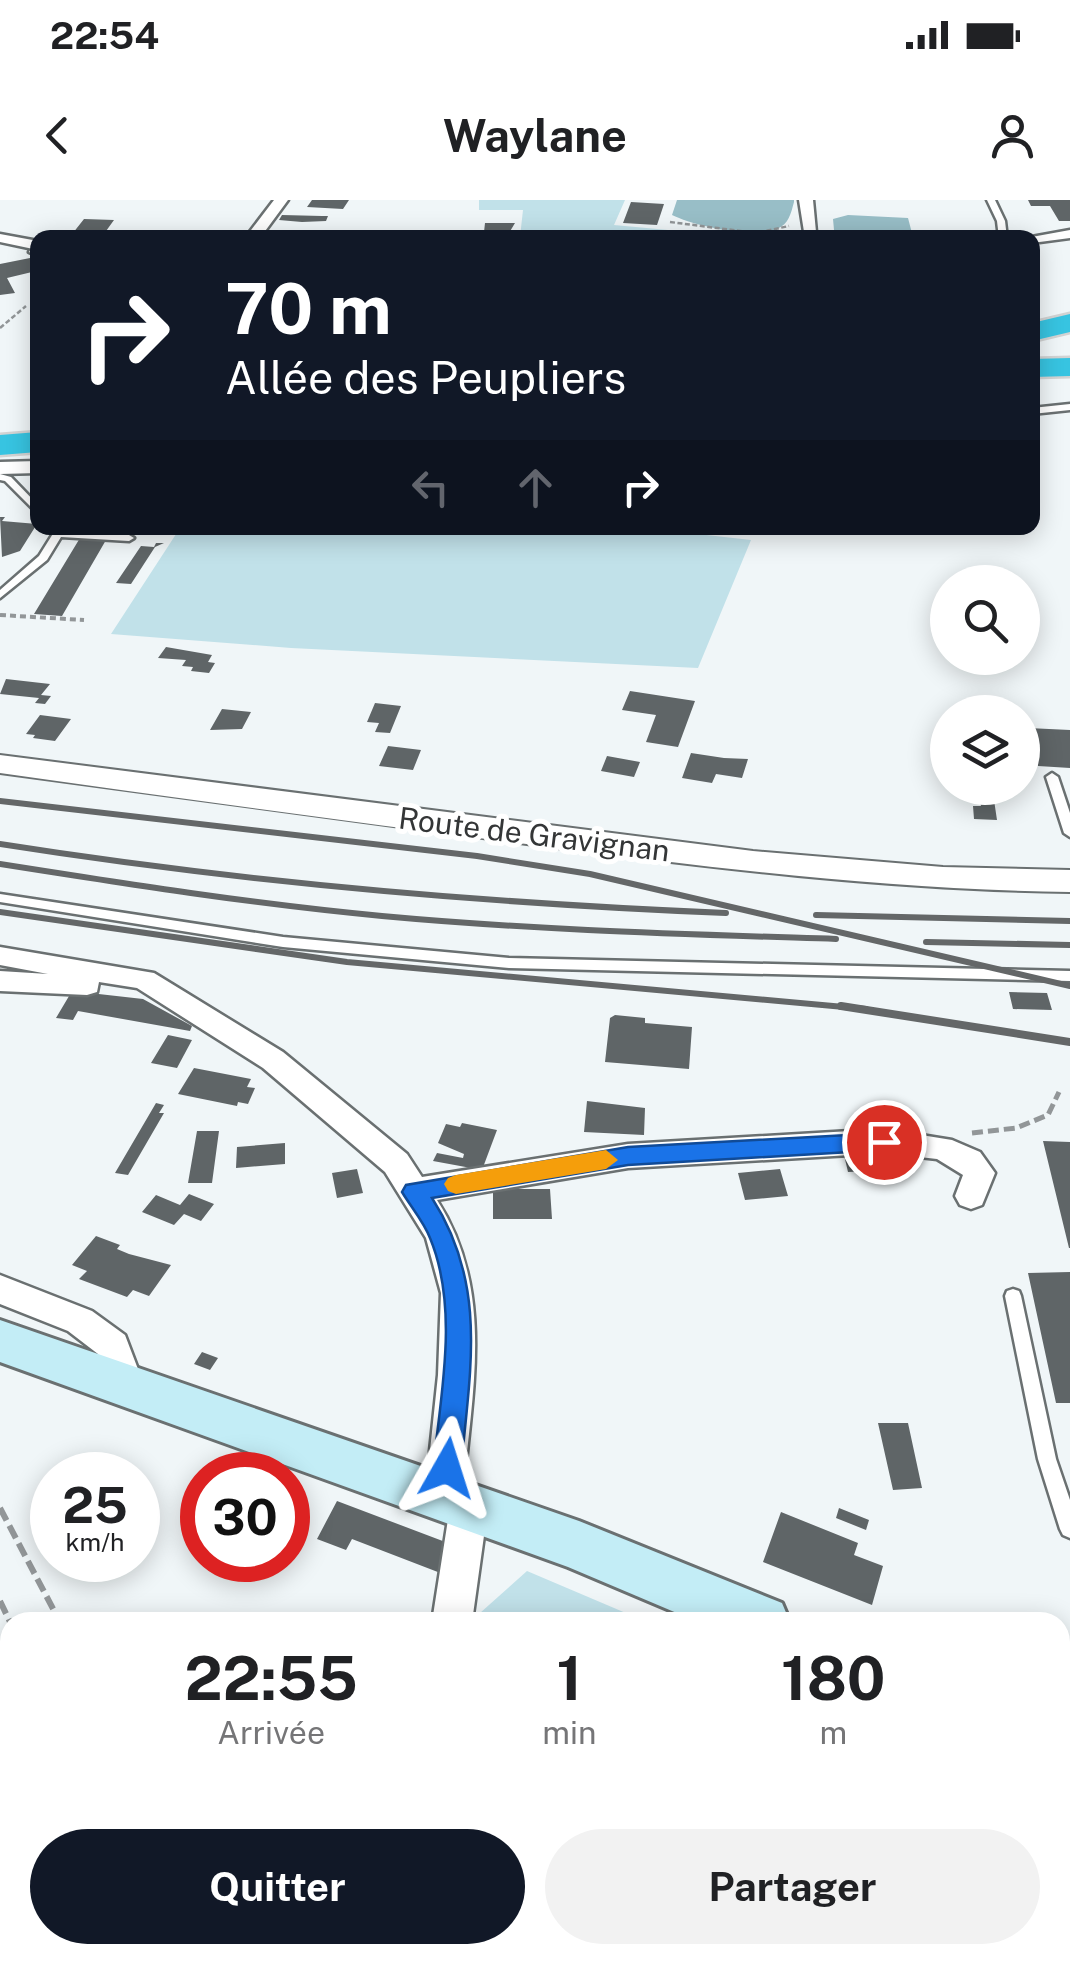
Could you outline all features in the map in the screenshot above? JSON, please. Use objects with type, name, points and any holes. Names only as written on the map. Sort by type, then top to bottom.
[{"type":"highway","points":[[1040,330],[1070,322]]},
{"type":"highway","points":[[1040,348],[1070,346]]},
{"type":"highway","points":[[1040,366],[1070,364]]},
{"type":"highway","points":[[0,428],[30,426]]},
{"type":"highway","points":[[0,444],[30,442]]},
{"type":"main road","points":[[0,1341],[579,1546],[738,1612]]},
{"type":"street","points":[[258,230],[281,200]]},
{"type":"street","points":[[1040,238],[1070,234]]},
{"type":"street","points":[[0,238],[30,244]]},
{"type":"street","points":[[0,468],[30,467]]},
{"type":"street","name":"Route de Gravignan","points":[[0,764],[234,798],[826,872],[931,880],[1070,881]]},
{"type":"street","points":[[0,956],[144,980],[273,1060],[396,1163],[442,1235],[458,1293],[452,1612]]},
{"type":"street","points":[[0,981],[123,986],[144,980]]},
{"type":"street","points":[[414,1192],[628,1156],[884,1142],[941,1148],[969,1160],[980,1173],[971,1196]]},
{"type":"street","points":[[0,1289],[80,1322],[113,1346],[126,1385]]},
{"type":"lane","points":[[991,200],[1002,230]]},
{"type":"lane","points":[[1040,410],[1070,408]]},
{"type":"lane","points":[[0,477],[8,479],[30,502]]},
{"type":"lane","points":[[0,595],[43,558],[57,535]]},
{"type":"lane","points":[[76,535],[129,538]]},
{"type":"lane","points":[[1052,777],[1070,833]]},
{"type":"lane","points":[[0,898],[283,942],[509,963],[1070,976]]},
{"type":"lane","points":[[1013,1296],[1047,1460],[1070,1529]]},
{"type":"path","points":[[778,230],[792,224],[808,206]]},
{"type":"path","points":[[670,222],[726,230]]},
{"type":"path","points":[[0,328],[26,306]]},
{"type":"path","points":[[0,615],[84,620]]},
{"type":"path","points":[[959,1134],[1016,1128],[1048,1116],[1059,1092]]},
{"type":"path","points":[[0,1508],[55,1612]]},
{"type":"shaded area","points":[[479,200],[625,200],[614,225],[668,230],[521,230],[523,210],[479,210]]},
{"type":"shaded area","points":[[677,200],[794,200],[789,218],[773,230],[727,230],[672,215]]},
{"type":"shaded area","points":[[848,215],[908,218],[911,230],[834,230],[833,219]]},
{"type":"shaded area","points":[[175,535],[706,535],[751,540],[698,668],[291,648],[111,634]]},
{"type":"shaded area","points":[[527,1571],[623,1612],[481,1612]]},
{"type":"building","points":[[312,200],[349,200],[343,209],[307,207]]},
{"type":"building","points":[[1028,200],[1070,200],[1070,221],[1059,221],[1050,206],[1031,206]]},
{"type":"building","points":[[631,202],[664,204],[657,225],[623,223]]},
{"type":"building","points":[[282,215],[328,216],[326,221],[302,222],[279,220]]},
{"type":"building","points":[[84,219],[114,220],[107,230],[75,230]]},
{"type":"building","points":[[485,223],[515,223],[511,230],[484,230]]},
{"type":"building","points":[[30,258],[30,272],[7,278],[15,293],[0,295],[0,264]]},
{"type":"building","points":[[0,517],[5,517],[2,521],[30,523],[30,535],[20,551],[2,557]]},
{"type":"building","points":[[80,538],[106,540],[62,616],[34,614]]},
{"type":"building","points":[[164,543],[155,547],[131,584],[116,583],[141,546],[154,547]]},
{"type":"building","points":[[166,647],[212,655],[208,662],[215,663],[209,673],[191,671],[193,667],[182,666],[186,660],[158,658]]},
{"type":"building","points":[[6,679],[50,684],[41,695],[51,696],[45,704],[35,703],[39,698],[0,694]]},
{"type":"building","points":[[630,691],[695,701],[678,747],[646,742],[656,715],[622,710]]},
{"type":"building","points":[[375,703],[401,706],[390,733],[375,732],[379,723],[367,722]]},
{"type":"building","points":[[222,709],[251,712],[242,729],[210,730]]},
{"type":"building","points":[[40,715],[71,719],[55,741],[33,738],[35,735],[26,734]]},
{"type":"building","points":[[1040,729],[1070,730],[1070,768],[1040,766]]},
{"type":"building","points":[[388,746],[421,750],[413,770],[379,766]]},
{"type":"building","points":[[691,753],[748,759],[742,778],[716,774],[712,783],[682,778]]},
{"type":"building","points":[[607,756],[640,762],[634,777],[601,771]]},
{"type":"building","points":[[995,805],[997,820],[974,819],[973,806]]},
{"type":"building","points":[[72,991],[143,999],[192,1026],[190,1031],[78,1011],[73,1020],[56,1018]]},
{"type":"building","points":[[1009,992],[1047,993],[1052,1010],[1013,1009]]},
{"type":"building","points":[[610,1018],[645,1018],[645,1023],[692,1027],[689,1069],[605,1062]]},
{"type":"building","points":[[168,1035],[192,1040],[177,1068],[151,1063]]},
{"type":"building","points":[[194,1068],[251,1079],[247,1087],[255,1088],[248,1104],[238,1102],[237,1106],[178,1094]]},
{"type":"building","points":[[587,1101],[645,1108],[644,1135],[584,1132]]},
{"type":"building","points":[[156,1103],[164,1105],[159,1113],[164,1113],[128,1175],[115,1173]]},
{"type":"building","points":[[462,1123],[497,1130],[482,1170],[433,1161],[437,1153],[463,1158],[464,1154],[438,1143],[446,1124],[460,1127]]},
{"type":"building","points":[[197,1131],[219,1131],[212,1183],[188,1183]]},
{"type":"building","points":[[1043,1141],[1070,1142],[1070,1248],[1069,1248]]},
{"type":"building","points":[[285,1143],[285,1164],[236,1168],[237,1147]]},
{"type":"building","points":[[844,1155],[869,1156],[872,1171],[848,1172]]},
{"type":"building","points":[[357,1169],[363,1193],[337,1198],[332,1173]]},
{"type":"building","points":[[780,1169],[788,1196],[745,1200],[738,1173]]},
{"type":"building","points":[[493,1189],[550,1189],[552,1219],[493,1219]]},
{"type":"building","points":[[189,1194],[214,1204],[201,1221],[184,1214],[174,1225],[142,1212],[156,1195],[180,1205]]},
{"type":"building","points":[[96,1236],[120,1245],[117,1249],[129,1254],[171,1265],[149,1296],[133,1290],[127,1297],[79,1279],[87,1271],[72,1265]]},
{"type":"building","points":[[1070,1272],[1070,1403],[1056,1403],[1028,1273]]},
{"type":"building","points":[[202,1352],[218,1358],[210,1370],[194,1364]]},
{"type":"building","points":[[878,1423],[908,1423],[922,1488],[893,1490]]},
{"type":"building","points":[[337,1501],[448,1543],[443,1574],[352,1539],[346,1550],[317,1539]]},
{"type":"building","points":[[839,1508],[869,1520],[866,1530],[836,1518]]},
{"type":"building","points":[[781,1512],[858,1543],[854,1555],[883,1566],[872,1605],[763,1562]]},
{"type":"railway","points":[[0,801],[477,856],[590,874],[1070,986]]},
{"type":"railway","points":[[0,844],[362,889],[726,913]]},
{"type":"railway","points":[[0,864],[238,900],[382,916],[552,928],[836,939]]},
{"type":"railway","points":[[0,912],[347,962],[852,1008]]},
{"type":"railway","points":[[816,915],[1070,921]]},
{"type":"railway","points":[[926,942],[1070,945]]},
{"type":"railway","points":[[841,1006],[852,1008]]},
{"type":"railway","points":[[852,1008],[866,1009]]},
{"type":"railway","points":[[852,1008],[1070,1042]]},
{"type":"slow traffic","points":[[456,1184],[606,1160]]},
{"type":"route","points":[[447,1468],[456,1375],[458,1293],[442,1235],[414,1192],[628,1156],[884,1142]]}]
